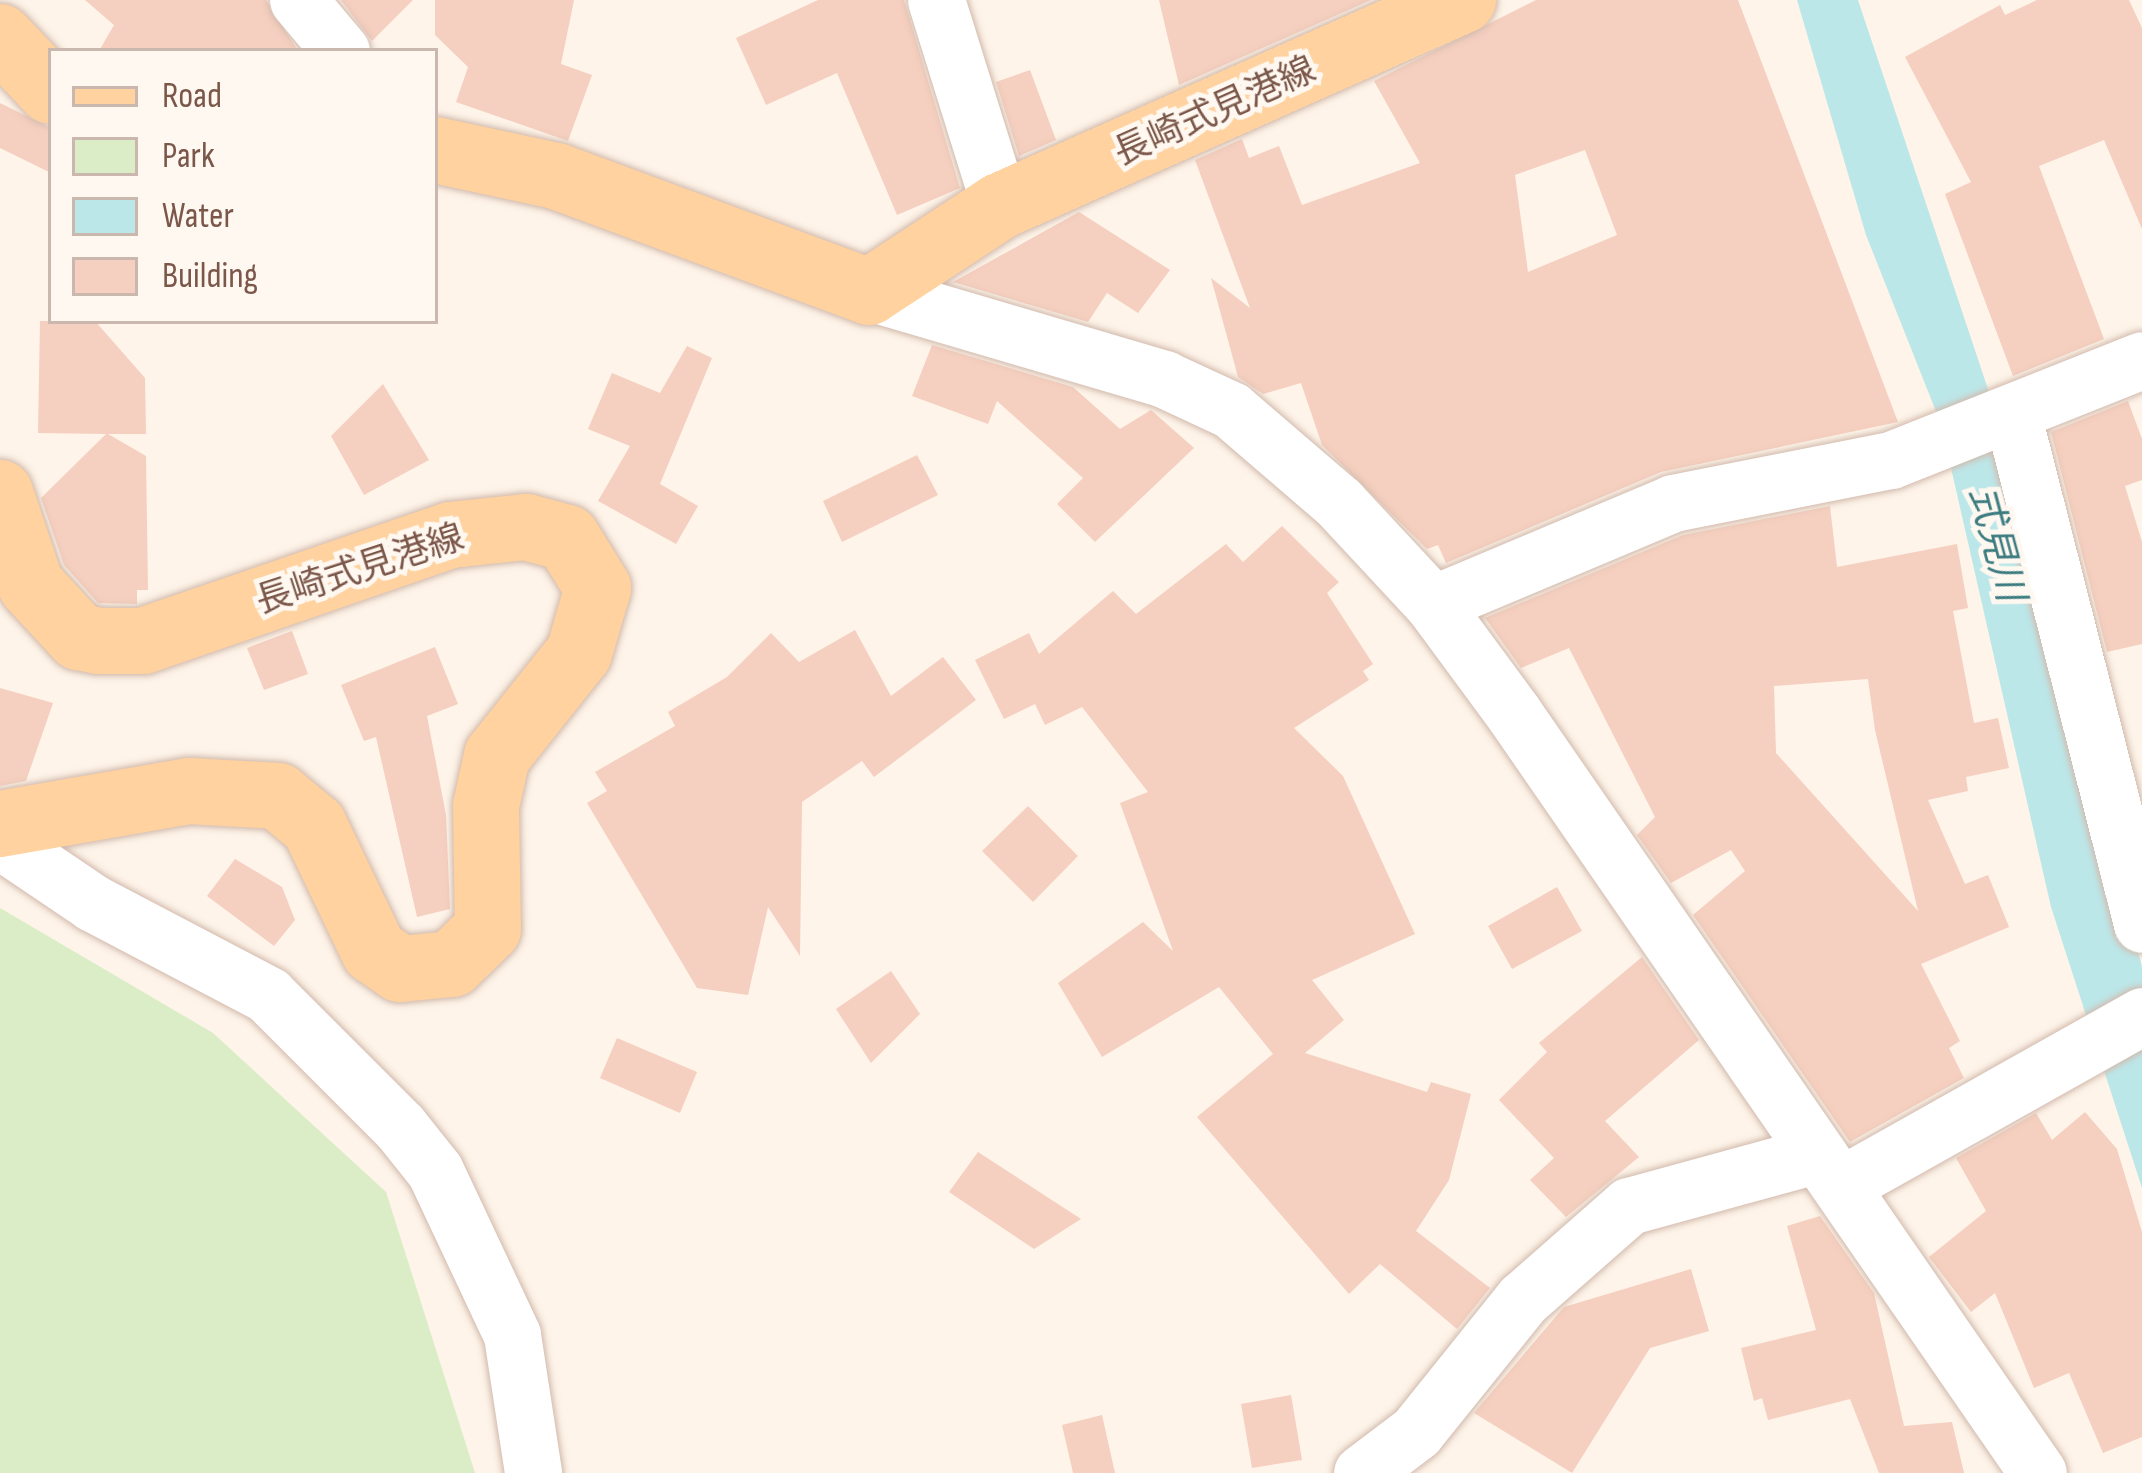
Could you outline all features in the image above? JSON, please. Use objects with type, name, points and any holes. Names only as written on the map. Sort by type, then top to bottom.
[{"type":"main road","name":"長崎式見港線","points":[[869,292],[1000,206],[1463,0]]},
{"type":"main road","points":[[0,37],[48,89]]},
{"type":"main road","points":[[438,151],[556,176],[869,292]]},
{"type":"main road","name":"長崎式見港線","points":[[0,493],[31,585],[79,637],[99,641],[143,641],[451,535],[526,527],[567,538],[598,588],[579,653],[497,756],[486,806],[488,929],[452,964],[400,968],[374,951],[314,826],[278,796],[188,791],[0,824]]},
{"type":"street","points":[[298,0],[338,48]]},
{"type":"street","points":[[936,0],[1000,206]]},
{"type":"street","points":[[869,292],[1164,379],[1231,410],[1287,452],[1433,604],[2038,1473]]},
{"type":"street","points":[[1433,604],[1673,503],[1929,448],[2142,360]]},
{"type":"street","points":[[2006,420],[2142,924]]},
{"type":"street","points":[[0,840],[93,903],[268,995],[400,1127],[435,1171],[512,1335],[533,1473]]},
{"type":"street","points":[[1362,1473],[1417,1432],[1522,1299],[1629,1206],[1827,1170],[2142,1016]]},
{"type":"green space","points":[[0,908],[213,1033],[386,1192],[475,1473],[0,1473]]},
{"type":"water","name":"式見川","points":[[1797,0],[1858,0],[2008,449],[2142,967],[2142,1188],[2051,907],[1941,424],[1866,235]]},
{"type":"building","points":[[85,0],[266,0],[296,48],[101,48],[114,25]]},
{"type":"building","points":[[341,0],[413,0],[372,41]]},
{"type":"building","points":[[435,0],[574,0],[561,64],[592,75],[568,141],[456,102],[468,67],[435,35]]},
{"type":"building","points":[[818,0],[904,0],[960,188],[897,215],[837,73],[766,105],[736,38]]},
{"type":"building","points":[[1159,0],[1371,0],[1179,85]]},
{"type":"building","points":[[1536,0],[1738,0],[1898,422],[1661,472],[1446,563],[1438,545],[1427,549],[1322,445],[1301,383],[1263,394],[1238,377],[1211,278],[1250,308],[1195,160],[1242,139],[1249,158],[1279,146],[1302,205],[1420,163],[1374,81]],"holes":[[[1585,150],[1617,235],[1528,272],[1515,175]]]},
{"type":"building","points":[[2037,0],[2129,0],[2142,28],[2142,229],[2104,140],[2039,166],[2104,339],[2013,376],[1945,194],[1971,182],[1905,57],[2000,5],[2005,15]]},
{"type":"building","points":[[1030,70],[1056,140],[1019,156],[996,82]]},
{"type":"building","points":[[0,103],[48,127],[48,172],[0,148]]},
{"type":"building","points":[[1079,212],[1170,270],[1138,313],[1107,293],[1088,322],[953,282]]},
{"type":"building","points":[[40,321],[98,324],[145,378],[146,434],[108,434],[146,456],[148,590],[137,590],[137,604],[98,603],[64,565],[41,498],[106,434],[38,433]]},
{"type":"building","points":[[932,345],[1073,387],[1120,429],[1151,410],[1194,448],[1095,542],[1057,504],[1083,478],[997,401],[988,424],[912,396]]},
{"type":"building","points":[[687,346],[712,358],[660,484],[698,506],[676,544],[598,501],[630,446],[588,429],[612,373],[660,393]]},
{"type":"building","points":[[383,384],[429,460],[364,495],[331,436]]},
{"type":"building","points":[[2128,401],[2142,439],[2142,480],[2125,486],[2142,542],[2142,644],[2107,652],[2051,432]]},
{"type":"building","points":[[917,455],[938,495],[842,542],[823,501]]},
{"type":"building","points":[[1830,506],[1837,567],[1957,544],[1968,608],[1953,611],[1974,723],[1998,718],[2009,768],[1966,777],[1968,791],[1928,800],[1965,884],[1988,875],[2009,927],[1921,964],[1960,1041],[1949,1048],[1964,1078],[1850,1142],[1693,915],[1745,871],[1731,850],[1671,883],[1637,835],[1655,817],[1569,648],[1521,668],[1485,618],[1683,535]],"holes":[[[1868,679],[1875,730],[1918,911],[1776,753],[1774,686]]]},
{"type":"building","points":[[1282,526],[1339,582],[1327,593],[1373,664],[1363,671],[1369,680],[1294,728],[1343,776],[1415,934],[1312,980],[1344,1020],[1305,1053],[1427,1092],[1431,1082],[1471,1094],[1449,1180],[1416,1231],[1490,1288],[1457,1329],[1380,1264],[1349,1294],[1197,1117],[1273,1054],[1219,987],[1102,1057],[1058,983],[1143,922],[1173,951],[1120,803],[1148,792],[1082,707],[1045,725],[1035,704],[1004,719],[975,660],[1029,633],[1039,654],[1113,591],[1136,614],[1226,544],[1243,562]]},
{"type":"building","points":[[855,630],[891,696],[943,657],[976,700],[874,777],[862,761],[802,802],[800,956],[768,907],[748,995],[697,988],[587,803],[607,791],[595,772],[675,726],[668,712],[727,677],[771,633],[799,662]]},
{"type":"building","points":[[292,631],[308,674],[264,690],[247,648]]},
{"type":"building","points":[[435,647],[458,704],[427,716],[446,815],[450,909],[417,917],[376,737],[364,741],[341,685]]},
{"type":"building","points":[[0,688],[53,703],[26,781],[0,786]]},
{"type":"building","points":[[1028,806],[1078,856],[1033,902],[982,851]]},
{"type":"building","points":[[235,859],[282,887],[295,920],[274,946],[207,896]]},
{"type":"building","points":[[1557,887],[1582,931],[1512,969],[1488,926]]},
{"type":"building","points":[[1642,957],[1699,1040],[1605,1121],[1639,1157],[1566,1217],[1530,1180],[1554,1158],[1499,1100],[1547,1052],[1539,1043]]},
{"type":"building","points":[[891,971],[920,1014],[871,1063],[836,1009]]},
{"type":"building","points":[[617,1038],[697,1072],[680,1113],[600,1078]]},
{"type":"building","points":[[2085,1112],[2117,1149],[2142,1232],[2142,1437],[2103,1453],[2069,1373],[2034,1388],[1995,1293],[1971,1312],[1929,1257],[1986,1211],[1956,1158],[2036,1113],[2052,1140]]},
{"type":"building","points":[[978,1152],[1081,1219],[1034,1249],[949,1192]]},
{"type":"building","points":[[1820,1216],[1874,1293],[1904,1426],[1952,1422],[1964,1473],[1879,1473],[1850,1399],[1768,1420],[1762,1398],[1754,1401],[1741,1348],[1816,1330],[1787,1226]]},
{"type":"building","points":[[1691,1269],[1709,1331],[1650,1348],[1572,1473],[1474,1413],[1564,1307]]},
{"type":"building","points":[[1291,1395],[1302,1460],[1252,1468],[1241,1404]]},
{"type":"building","points":[[1102,1415],[1115,1473],[1073,1473],[1062,1425]]}]
